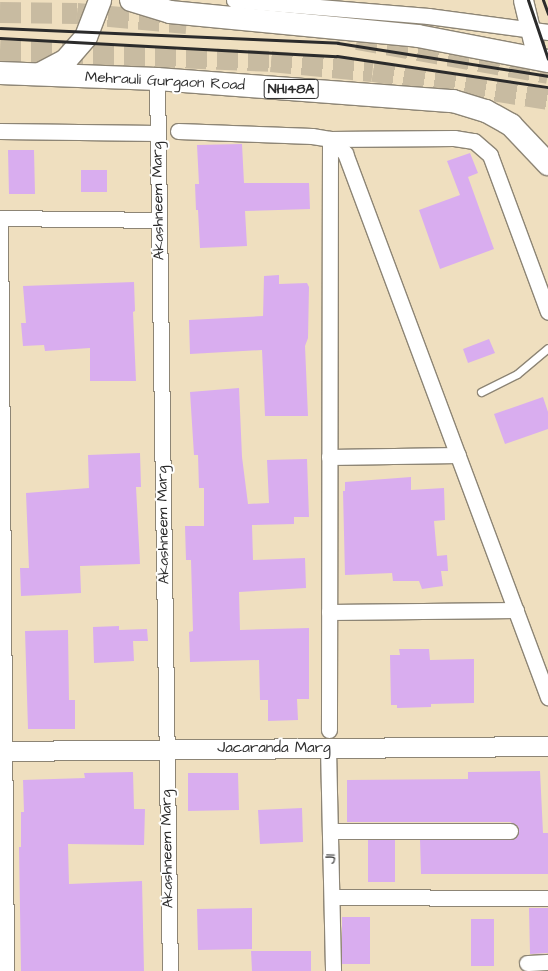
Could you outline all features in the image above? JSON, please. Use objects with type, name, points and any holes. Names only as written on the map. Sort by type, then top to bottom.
[{"type":"main road","points":[[40,74],[66,60],[86,37],[100,0]]},
{"type":"main road","points":[[134,0],[170,12],[418,36],[543,59]]},
{"type":"main road","name":"Mehrauli Gurgaon Road","points":[[0,73],[157,79],[453,101],[486,111],[511,125],[548,164]]},
{"type":"street","points":[[234,0],[428,16],[539,30]]},
{"type":"street","points":[[523,0],[539,30],[543,59]]},
{"type":"street","name":"Akashneem Marg","points":[[157,79],[165,748],[170,971]]},
{"type":"street","points":[[0,131],[157,133]]},
{"type":"street","points":[[178,131],[312,136],[330,139],[454,138],[474,141],[490,155],[548,312]]},
{"type":"street","points":[[330,139],[345,153],[548,696]]},
{"type":"street","name":"J1","points":[[330,139],[328,739],[333,971]]},
{"type":"street","points":[[6,971],[3,915],[0,218],[159,220]]},
{"type":"street","points":[[329,457],[458,455]]},
{"type":"street","points":[[329,612],[516,610]]},
{"type":"street","name":"Jacaranda Marg","points":[[2,751],[165,748],[328,739],[548,746]]},
{"type":"street","points":[[330,832],[510,831]]},
{"type":"street","points":[[332,897],[548,898]]},
{"type":"street","points":[[527,963],[548,962]]},
{"type":"lane","points":[[482,392],[517,374],[548,348]]},
{"type":"building","points":[[242,144],[244,183],[309,183],[310,209],[245,211],[247,246],[200,248],[195,184],[199,184],[197,145]]},
{"type":"building","points":[[8,150],[34,150],[35,194],[9,194]]},
{"type":"building","points":[[470,153],[478,173],[468,177],[494,249],[440,269],[419,210],[460,195],[447,161]]},
{"type":"building","points":[[81,170],[107,170],[107,192],[81,192]]},
{"type":"building","points":[[279,275],[279,284],[307,283],[309,287],[308,338],[305,346],[308,416],[265,416],[262,350],[190,354],[189,320],[263,316],[264,276]]},
{"type":"building","points":[[134,282],[135,311],[133,312],[136,381],[90,381],[90,348],[45,351],[44,345],[23,346],[21,323],[26,323],[23,286]]},
{"type":"building","points":[[489,339],[495,353],[468,363],[463,349]]},
{"type":"building","points":[[239,388],[242,457],[248,504],[269,503],[267,460],[307,459],[309,517],[294,517],[294,524],[252,525],[253,560],[305,558],[306,588],[239,592],[240,630],[309,628],[309,699],[297,699],[298,720],[268,721],[268,700],[260,700],[259,660],[190,662],[189,632],[193,631],[191,560],[186,560],[185,526],[204,526],[204,488],[199,488],[198,455],[194,455],[190,392]]},
{"type":"building","points":[[543,397],[548,412],[548,429],[505,444],[494,414]]},
{"type":"building","points":[[140,453],[141,487],[136,487],[140,564],[80,566],[81,593],[21,596],[20,568],[29,568],[26,493],[89,488],[88,455]]},
{"type":"building","points":[[411,477],[411,490],[444,488],[445,520],[434,521],[437,556],[447,555],[448,571],[441,571],[443,586],[422,589],[419,581],[393,581],[392,573],[345,575],[343,491],[345,491],[345,482]]},
{"type":"building","points":[[119,626],[119,630],[147,629],[148,641],[133,641],[134,661],[94,663],[93,627]]},
{"type":"building","points":[[68,630],[69,700],[75,700],[75,729],[28,729],[25,631]]},
{"type":"building","points":[[399,649],[429,649],[430,660],[474,659],[474,703],[431,704],[431,707],[397,708],[397,705],[391,705],[390,655],[400,655]]},
{"type":"building","points":[[540,771],[543,833],[548,833],[548,874],[421,874],[420,840],[515,839],[519,831],[518,826],[510,822],[347,822],[347,780],[468,779],[468,772]]},
{"type":"building","points":[[133,772],[134,809],[145,809],[144,845],[68,844],[69,884],[142,881],[144,971],[21,971],[19,847],[21,847],[21,812],[24,812],[23,780],[85,778],[84,773]]},
{"type":"building","points":[[188,773],[238,773],[239,810],[188,811]]},
{"type":"building","points":[[302,808],[303,842],[260,844],[258,810]]},
{"type":"building","points":[[368,840],[395,840],[395,882],[368,882]]},
{"type":"building","points":[[252,908],[252,949],[198,950],[197,909]]},
{"type":"building","points":[[529,908],[548,908],[548,953],[530,954]]},
{"type":"building","points":[[342,917],[370,917],[370,964],[342,964]]},
{"type":"building","points":[[471,919],[494,919],[494,966],[471,966]]},
{"type":"building","points":[[251,951],[311,951],[311,971],[252,971]]},
{"type":"tunnel","points":[[0,12],[77,13],[187,23]]},
{"type":"tunnel","points":[[357,39],[548,73]]},
{"type":"tunnel","points":[[0,50],[271,61],[373,71],[548,99]]},
{"type":"railway","points":[[528,0],[548,59]]},
{"type":"railway","points":[[543,0],[548,14]]},
{"type":"railway","points":[[0,28],[338,43],[548,76]]},
{"type":"railway","points":[[0,38],[337,56],[548,87]]}]
